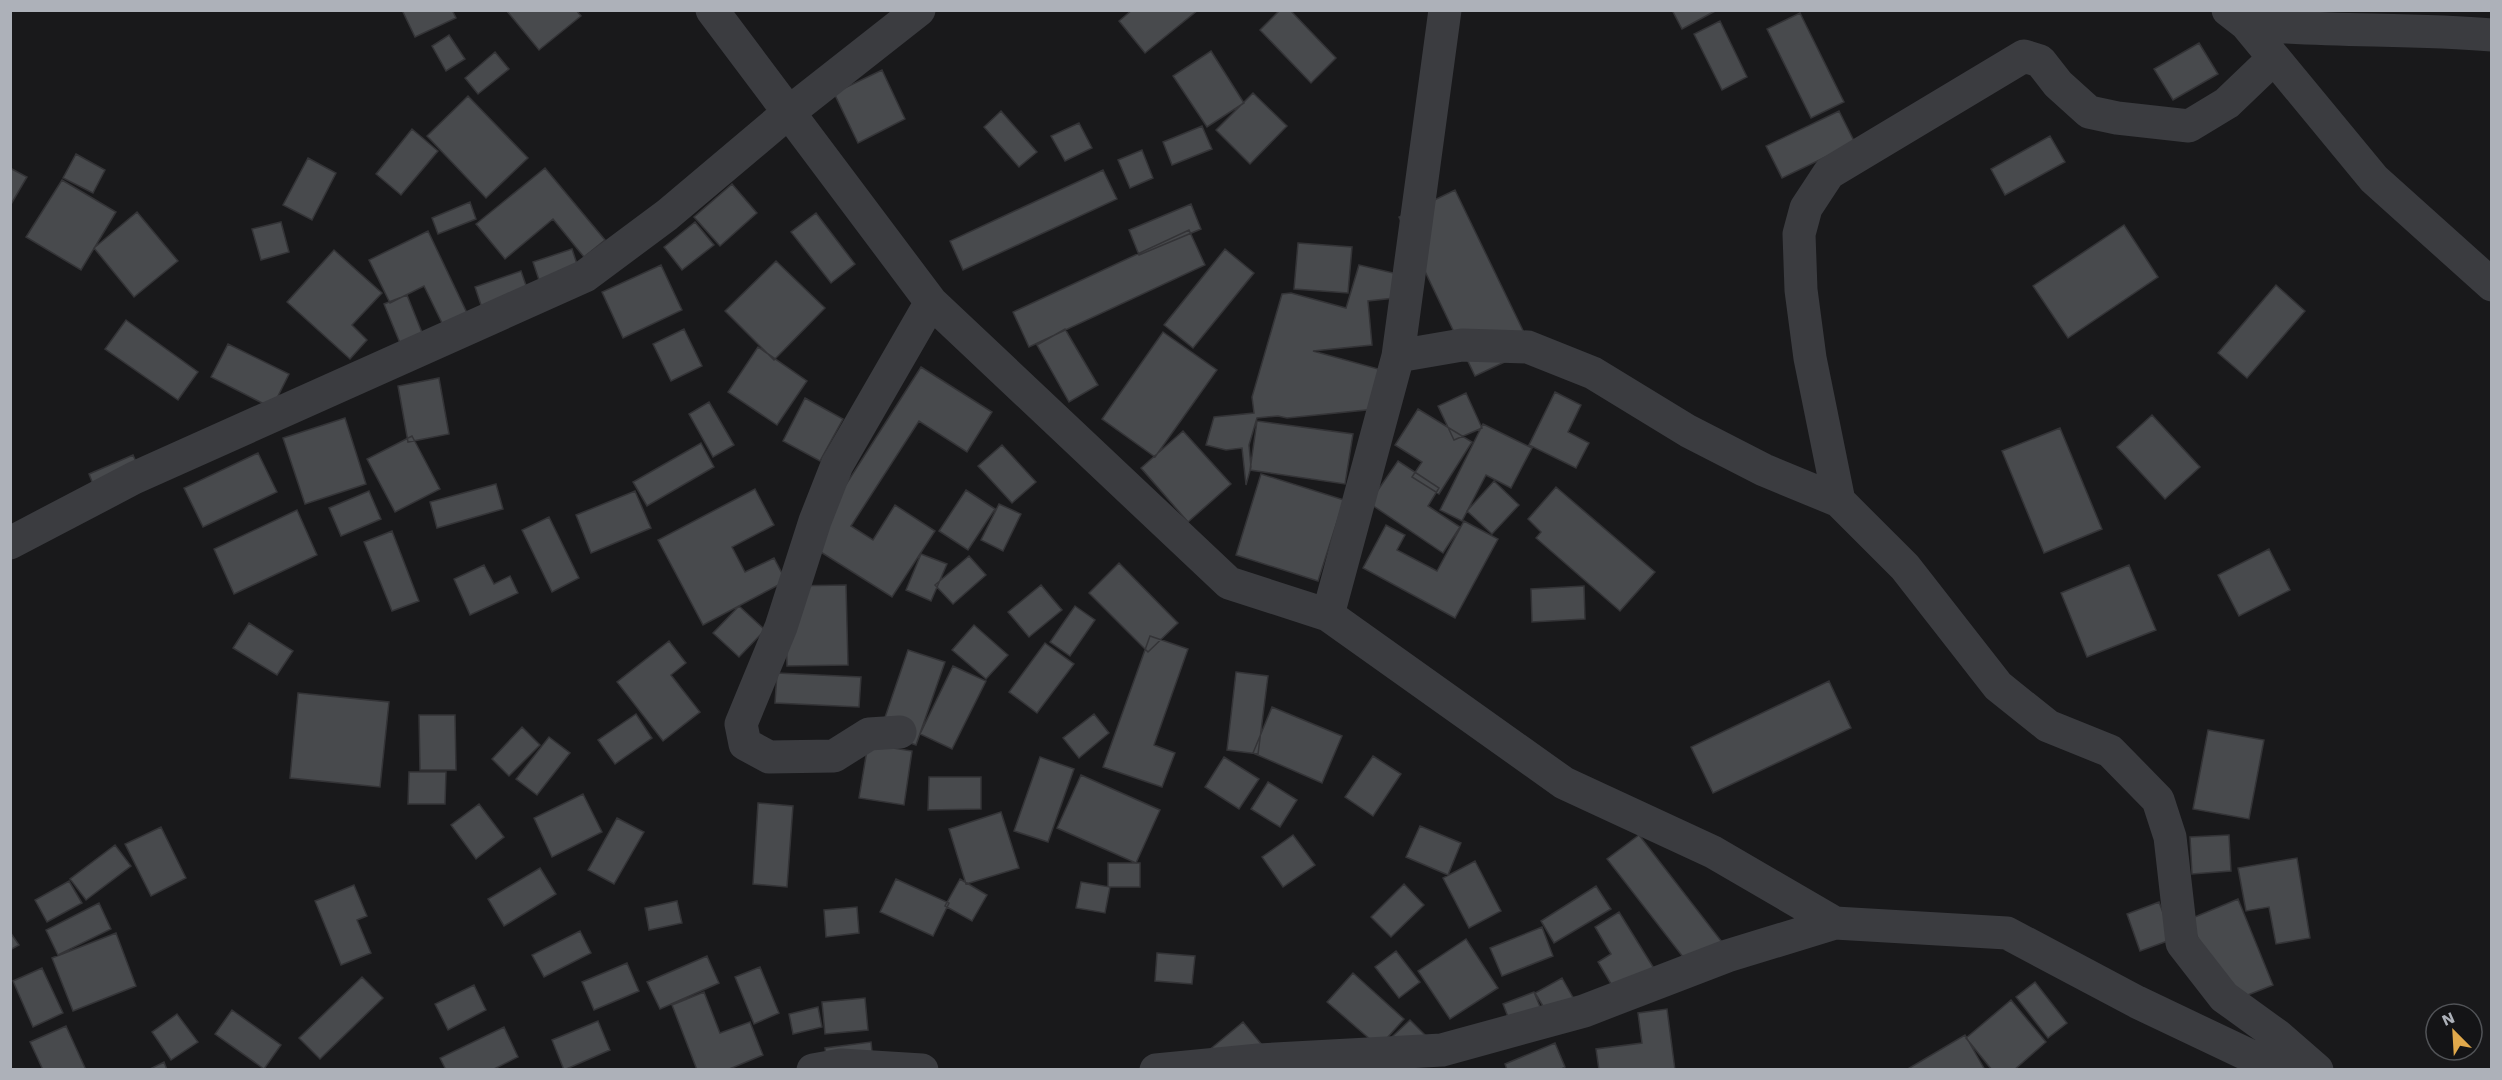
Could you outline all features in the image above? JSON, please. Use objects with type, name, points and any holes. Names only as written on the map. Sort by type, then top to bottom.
[{"type":"street","points":[[712,10],[931,302],[1229,583],[1328,615],[1564,783],[1713,852],[1835,923]]},
{"type":"street","points":[[10,543],[134,478],[198,448],[585,276],[667,215],[788,113],[919,10]]},
{"type":"street","points":[[1328,615],[1398,356],[1445,10]]},
{"type":"street","points":[[2237,17],[2296,29],[2361,28],[2492,35]]},
{"type":"street","points":[[2237,17],[2374,179],[2492,285]]},
{"type":"street","points":[[1839,501],[1810,358],[1801,290],[1799,234],[1806,207],[1829,173],[2024,57],[2040,61],[2058,84],[2089,112],[2117,118],[2189,126],[2227,103],[2274,58]]},
{"type":"street","points":[[900,732],[869,734],[834,756],[769,757],[745,744],[741,724],[781,627],[815,521],[837,465],[931,302]]},
{"type":"street","points":[[1398,356],[1462,345],[1528,347],[1593,373],[1688,431],[1764,470],[1839,501],[1905,567],[1998,686],[2048,726],[2110,751],[2158,800],[2170,837],[2181,943],[2224,997],[2278,1036],[2317,1070]]},
{"type":"street","points":[[1156,1070],[1259,1060],[1442,1050],[1584,1011],[1727,957],[1835,923],[2007,933],[2137,1002],[2280,1070]]},
{"type":"street","points":[[813,1070],[841,1065],[922,1070]]},
{"type":"building","points":[[402,10],[452,10],[456,18],[415,37]]},
{"type":"building","points":[[506,10],[576,10],[581,16],[539,50]]},
{"type":"building","points":[[1132,10],[1198,10],[1145,53],[1119,21]]},
{"type":"building","points":[[1280,10],[1290,10],[1336,58],[1311,83],[1260,30]]},
{"type":"building","points":[[1672,10],[1717,10],[1682,29]]},
{"type":"building","points":[[1800,13],[1844,102],[1811,118],[1767,29]]},
{"type":"building","points":[[1720,21],[1747,77],[1722,90],[1694,34]]},
{"type":"building","points":[[449,35],[465,59],[446,71],[432,46]]},
{"type":"building","points":[[2199,43],[2218,74],[2173,100],[2154,69]]},
{"type":"building","points":[[1211,51],[1244,103],[1207,127],[1173,76]]},
{"type":"building","points":[[495,52],[509,69],[478,94],[465,78]]},
{"type":"building","points":[[882,70],[905,119],[858,143],[834,93]]},
{"type":"building","points":[[1253,93],[1287,126],[1250,164],[1216,130]]},
{"type":"building","points":[[468,96],[528,158],[486,198],[427,136]]},
{"type":"building","points":[[1001,111],[1037,152],[1019,167],[984,127]]},
{"type":"building","points":[[1839,111],[1855,143],[1782,178],[1766,146]]},
{"type":"building","points":[[1079,123],[1092,148],[1065,161],[1051,136]]},
{"type":"building","points":[[1202,126],[1212,149],[1172,165],[1163,142]]},
{"type":"building","points":[[412,129],[438,151],[401,195],[376,174]]},
{"type":"building","points":[[2050,136],[2065,162],[2005,195],[1991,169]]},
{"type":"building","points":[[1142,150],[1153,178],[1130,188],[1118,160]]},
{"type":"building","points":[[76,154],[105,170],[93,193],[63,178]]},
{"type":"building","points":[[308,158],[336,173],[312,220],[283,205]]},
{"type":"building","points":[[10,168],[27,177],[10,206]]},
{"type":"building","points":[[545,168],[605,240],[584,257],[553,219],[505,259],[476,224]]},
{"type":"building","points":[[1103,170],[1117,199],[963,270],[950,241]]},
{"type":"building","points":[[62,180],[116,212],[81,270],[26,237]]},
{"type":"building","points":[[732,184],[757,213],[720,246],[694,217]]},
{"type":"building","points":[[1455,190],[1532,349],[1475,376],[1399,217]]},
{"type":"building","points":[[470,202],[476,219],[438,234],[432,218]]},
{"type":"building","points":[[1191,204],[1201,229],[1139,255],[1129,230]]},
{"type":"building","points":[[137,212],[178,261],[134,297],[94,248]]},
{"type":"building","points":[[816,213],[855,264],[831,283],[791,232]]},
{"type":"building","points":[[281,222],[289,252],[261,260],[252,229]]},
{"type":"building","points":[[695,222],[714,245],[682,270],[664,247]]},
{"type":"building","points":[[2124,225],[2158,277],[2068,338],[2033,286]]},
{"type":"building","points":[[1189,230],[1205,265],[1029,347],[1013,312]]},
{"type":"building","points":[[428,231],[467,313],[443,325],[424,286],[390,303],[369,260]]},
{"type":"building","points":[[1298,243],[1352,247],[1348,293],[1294,289]]},
{"type":"building","points":[[572,249],[579,270],[540,283],[533,262]]},
{"type":"building","points":[[1225,249],[1254,273],[1193,348],[1164,325]]},
{"type":"building","points":[[334,250],[382,293],[352,325],[367,340],[350,359],[287,302]]},
{"type":"building","points":[[776,261],[825,308],[774,360],[725,311]]},
{"type":"building","points":[[661,265],[682,310],[623,338],[602,292]]},
{"type":"building","points":[[1359,265],[1402,275],[1395,298],[1368,301],[1372,345],[1313,351],[1382,370],[1386,408],[1287,418],[1278,416],[1257,418],[1249,445],[1251,467],[1246,485],[1242,448],[1226,450],[1206,445],[1214,417],[1254,413],[1252,397],[1282,294],[1291,293],[1346,308]]},
{"type":"building","points":[[521,271],[529,294],[483,311],[475,287]]},
{"type":"building","points":[[2276,285],[2305,311],[2247,378],[2218,353]]},
{"type":"building","points":[[407,295],[423,335],[400,343],[384,304]]},
{"type":"building","points":[[126,320],[198,372],[178,400],[105,349]]},
{"type":"building","points":[[684,329],[702,366],[671,381],[653,344]]},
{"type":"building","points":[[1065,329],[1098,385],[1069,402],[1037,345]]},
{"type":"building","points":[[1163,332],[1217,370],[1155,457],[1102,419]]},
{"type":"building","points":[[228,344],[289,374],[272,408],[211,377]]},
{"type":"building","points":[[758,347],[807,381],[777,425],[728,392]]},
{"type":"building","points":[[921,367],[992,412],[967,452],[919,421],[851,526],[873,540],[895,505],[935,531],[892,597],[808,544]]},
{"type":"building","points":[[439,378],[449,434],[408,442],[398,386]]},
{"type":"building","points":[[1555,392],[1581,405],[1568,432],[1589,443],[1576,468],[1529,445]]},
{"type":"building","points":[[1466,393],[1482,428],[1454,440],[1438,406]]},
{"type":"building","points":[[805,398],[843,419],[820,461],[783,441]]},
{"type":"building","points":[[709,402],[734,445],[713,457],[689,414]]},
{"type":"building","points":[[1418,409],[1472,442],[1439,494],[1412,477],[1422,462],[1395,445]]},
{"type":"building","points":[[2152,415],[2200,467],[2165,499],[2117,447]]},
{"type":"building","points":[[345,418],[366,484],[305,504],[283,438]]},
{"type":"building","points":[[1257,421],[1353,434],[1345,484],[1250,470]]},
{"type":"building","points":[[1483,424],[1532,448],[1511,488],[1486,475],[1462,521],[1440,510]]},
{"type":"building","points":[[2060,428],[2102,529],[2044,553],[2002,451]]},
{"type":"building","points":[[1183,431],[1231,484],[1188,522],[1141,468]]},
{"type":"building","points":[[412,436],[440,489],[395,512],[367,459]]},
{"type":"building","points":[[701,443],[714,467],[647,506],[633,482]]},
{"type":"building","points":[[1002,445],[1036,482],[1012,503],[978,466]]},
{"type":"building","points":[[258,453],[277,492],[203,527],[184,488]]},
{"type":"building","points":[[133,455],[145,482],[99,500],[89,474]]},
{"type":"building","points":[[1398,461],[1439,488],[1428,506],[1460,527],[1443,553],[1369,503]]},
{"type":"building","points":[[1261,474],[1344,500],[1318,581],[1236,555]]},
{"type":"building","points":[[1494,481],[1519,505],[1492,534],[1467,511]]},
{"type":"building","points":[[496,484],[503,509],[437,528],[430,502]]},
{"type":"building","points":[[1556,487],[1655,572],[1620,611],[1536,538],[1541,532],[1528,519]]},
{"type":"building","points":[[755,489],[774,525],[732,547],[745,572],[774,558],[786,581],[703,625],[658,540]]},
{"type":"building","points":[[966,490],[995,509],[968,550],[939,531]]},
{"type":"building","points":[[369,491],[381,519],[341,536],[329,508]]},
{"type":"building","points":[[635,491],[651,528],[591,553],[576,515]]},
{"type":"building","points":[[999,504],[1021,514],[1003,551],[981,540]]},
{"type":"building","points":[[297,510],[317,555],[234,594],[214,549]]},
{"type":"building","points":[[549,517],[579,578],[552,592],[522,530]]},
{"type":"building","points":[[1464,521],[1498,539],[1455,618],[1363,568],[1386,525],[1405,535],[1397,550],[1437,571]]},
{"type":"building","points":[[392,531],[419,601],[392,611],[364,542]]},
{"type":"building","points":[[2269,549],[2290,590],[2239,616],[2218,575]]},
{"type":"building","points":[[921,554],[947,564],[931,601],[906,590]]},
{"type":"building","points":[[969,556],[986,575],[953,604],[935,585]]},
{"type":"building","points":[[1119,563],[1178,623],[1148,652],[1089,593]]},
{"type":"building","points":[[484,565],[494,584],[510,576],[518,593],[470,615],[454,579]]},
{"type":"building","points":[[2129,565],[2156,630],[2087,657],[2061,593]]},
{"type":"building","points":[[846,585],[848,665],[787,666],[785,586]]},
{"type":"building","points":[[1041,585],[1062,610],[1029,637],[1008,612]]},
{"type":"building","points":[[1584,586],[1585,619],[1532,622],[1531,589]]},
{"type":"building","points":[[739,606],[765,630],[739,657],[713,633]]},
{"type":"building","points":[[1075,606],[1095,620],[1070,656],[1050,642]]},
{"type":"building","points":[[249,623],[293,651],[277,675],[233,648]]},
{"type":"building","points":[[974,625],[1008,655],[986,679],[952,650]]},
{"type":"building","points":[[1150,636],[1188,649],[1154,745],[1175,753],[1162,787],[1103,767]]},
{"type":"building","points":[[669,641],[686,663],[671,675],[700,712],[663,741],[617,682]]},
{"type":"building","points":[[1045,643],[1074,664],[1037,713],[1009,692]]},
{"type":"building","points":[[908,650],[945,662],[916,745],[880,732]]},
{"type":"building","points":[[953,666],[986,681],[952,749],[920,734]]},
{"type":"building","points":[[1236,672],[1268,676],[1258,754],[1227,750]]},
{"type":"building","points":[[777,673],[861,677],[859,707],[775,703]]},
{"type":"building","points":[[1829,681],[1851,728],[1713,793],[1691,747]]},
{"type":"building","points":[[298,693],[389,702],[380,787],[290,778]]},
{"type":"building","points":[[1272,707],[1342,736],[1322,783],[1253,753]]},
{"type":"building","points":[[636,714],[652,738],[615,764],[598,740]]},
{"type":"building","points":[[1094,714],[1109,733],[1079,758],[1063,738]]},
{"type":"building","points":[[419,715],[455,715],[456,770],[420,770]]},
{"type":"building","points":[[522,727],[540,745],[509,776],[492,759]]},
{"type":"building","points":[[2208,730],[2264,740],[2249,819],[2193,809]]},
{"type":"building","points":[[549,737],[570,753],[537,795],[516,779]]},
{"type":"building","points":[[868,744],[912,751],[904,805],[859,798]]},
{"type":"building","points":[[1373,756],[1401,774],[1373,816],[1345,797]]},
{"type":"building","points":[[1040,757],[1074,769],[1048,842],[1014,831]]},
{"type":"building","points":[[1224,757],[1259,779],[1239,809],[1205,787]]},
{"type":"building","points":[[409,772],[446,772],[445,804],[408,804]]},
{"type":"building","points":[[1081,775],[1160,810],[1136,863],[1057,828]]},
{"type":"building","points":[[929,777],[981,777],[981,809],[928,810]]},
{"type":"building","points":[[1268,782],[1297,800],[1280,827],[1251,809]]},
{"type":"building","points":[[583,794],[602,832],[552,857],[534,818]]},
{"type":"building","points":[[758,803],[793,806],[787,887],[753,884]]},
{"type":"building","points":[[479,804],[504,837],[476,859],[451,825]]},
{"type":"building","points":[[1001,812],[1019,868],[966,884],[949,829]]},
{"type":"building","points":[[617,818],[644,832],[614,884],[588,870]]},
{"type":"building","points":[[1420,826],[1461,843],[1448,875],[1406,857]]},
{"type":"building","points":[[161,827],[186,878],[151,896],[125,844]]},
{"type":"building","points":[[1293,835],[1315,865],[1283,887],[1262,857]]},
{"type":"building","points":[[1639,835],[1722,942],[1690,966],[1607,859]]},
{"type":"building","points":[[2229,835],[2231,871],[2192,874],[2190,837]]},
{"type":"building","points":[[115,845],[131,866],[86,900],[70,879]]},
{"type":"building","points":[[2297,858],[2310,938],[2276,944],[2269,907],[2246,911],[2238,868]]},
{"type":"building","points":[[1475,861],[1501,911],[1469,928],[1443,878]]},
{"type":"building","points":[[1108,863],[1140,863],[1140,887],[1108,887]]},
{"type":"building","points":[[540,868],[556,894],[504,926],[488,899]]},
{"type":"building","points":[[896,879],[949,903],[933,936],[880,912]]},
{"type":"building","points":[[960,879],[987,895],[972,921],[945,906]]},
{"type":"building","points":[[69,881],[82,903],[47,922],[35,900]]},
{"type":"building","points":[[1081,882],[1110,887],[1105,913],[1076,908]]},
{"type":"building","points":[[1404,884],[1424,905],[1391,937],[1371,917]]},
{"type":"building","points":[[354,885],[367,916],[357,920],[371,953],[341,965],[315,901]]},
{"type":"building","points":[[1596,886],[1611,909],[1554,943],[1541,921]]},
{"type":"building","points":[[2238,899],[2273,985],[2225,1004],[2190,919]]},
{"type":"building","points":[[677,901],[682,923],[649,930],[645,908]]},
{"type":"building","points":[[2159,902],[2173,939],[2140,951],[2127,914]]},
{"type":"building","points":[[99,903],[111,929],[58,955],[46,930]]},
{"type":"building","points":[[857,907],[859,933],[826,937],[824,910]]},
{"type":"building","points":[[1619,912],[1655,970],[1617,994],[1598,962],[1611,954],[1595,927]]},
{"type":"building","points":[[1542,927],[1553,956],[1502,976],[1490,948]]},
{"type":"building","points":[[580,931],[591,953],[544,977],[532,955]]},
{"type":"building","points":[[10,932],[19,945],[10,950]]},
{"type":"building","points":[[116,933],[136,986],[73,1011],[52,958]]},
{"type":"building","points":[[1466,939],[1498,988],[1450,1019],[1418,971]]},
{"type":"building","points":[[1396,951],[1420,982],[1399,998],[1375,967]]},
{"type":"building","points":[[1157,953],[1195,956],[1192,984],[1155,981]]},
{"type":"building","points":[[707,956],[719,983],[660,1009],[647,982]]},
{"type":"building","points":[[627,963],[639,991],[594,1010],[582,982]]},
{"type":"building","points":[[760,967],[779,1013],[754,1024],[735,977]]},
{"type":"building","points":[[42,968],[63,1013],[33,1027],[13,981]]},
{"type":"building","points":[[1353,973],[1404,1019],[1379,1047],[1327,1002]]},
{"type":"building","points":[[362,977],[383,998],[320,1059],[299,1038]]},
{"type":"building","points":[[1562,978],[1575,1001],[1549,1016],[1535,993]]},
{"type":"building","points":[[2035,982],[2067,1023],[2048,1038],[2016,997]]},
{"type":"building","points":[[474,985],[486,1010],[448,1030],[435,1004]]},
{"type":"building","points":[[704,992],[720,1033],[750,1022],[763,1055],[727,1070],[697,1070],[672,1005]]},
{"type":"building","points":[[1534,992],[1543,1014],[1512,1027],[1503,1004]]},
{"type":"building","points":[[865,998],[868,1030],[825,1034],[822,1002]]},
{"type":"building","points":[[2011,1000],[2046,1042],[2014,1070],[1992,1070],[1966,1038]]},
{"type":"building","points":[[818,1007],[822,1027],[793,1034],[789,1014]]},
{"type":"building","points":[[1667,1009],[1675,1070],[1599,1070],[1596,1049],[1642,1043],[1638,1013]]},
{"type":"building","points":[[232,1010],[281,1045],[264,1069],[215,1034]]},
{"type":"building","points":[[177,1014],[198,1042],[171,1060],[152,1032]]},
{"type":"building","points":[[1410,1020],[1429,1039],[1397,1069],[1378,1050]]},
{"type":"building","points":[[598,1021],[610,1050],[564,1070],[552,1040]]},
{"type":"building","points":[[1243,1022],[1283,1070],[1185,1070]]},
{"type":"building","points":[[66,1026],[86,1070],[43,1070],[30,1042]]},
{"type":"building","points":[[504,1027],[518,1057],[492,1070],[446,1070],[440,1058]]},
{"type":"building","points":[[1965,1035],[1985,1070],[1906,1070]]},
{"type":"building","points":[[871,1042],[874,1070],[828,1070],[825,1048]]},
{"type":"building","points":[[1555,1043],[1565,1067],[1560,1070],[1507,1070],[1505,1064]]},
{"type":"building","points":[[164,1062],[167,1070],[148,1070]]}]
